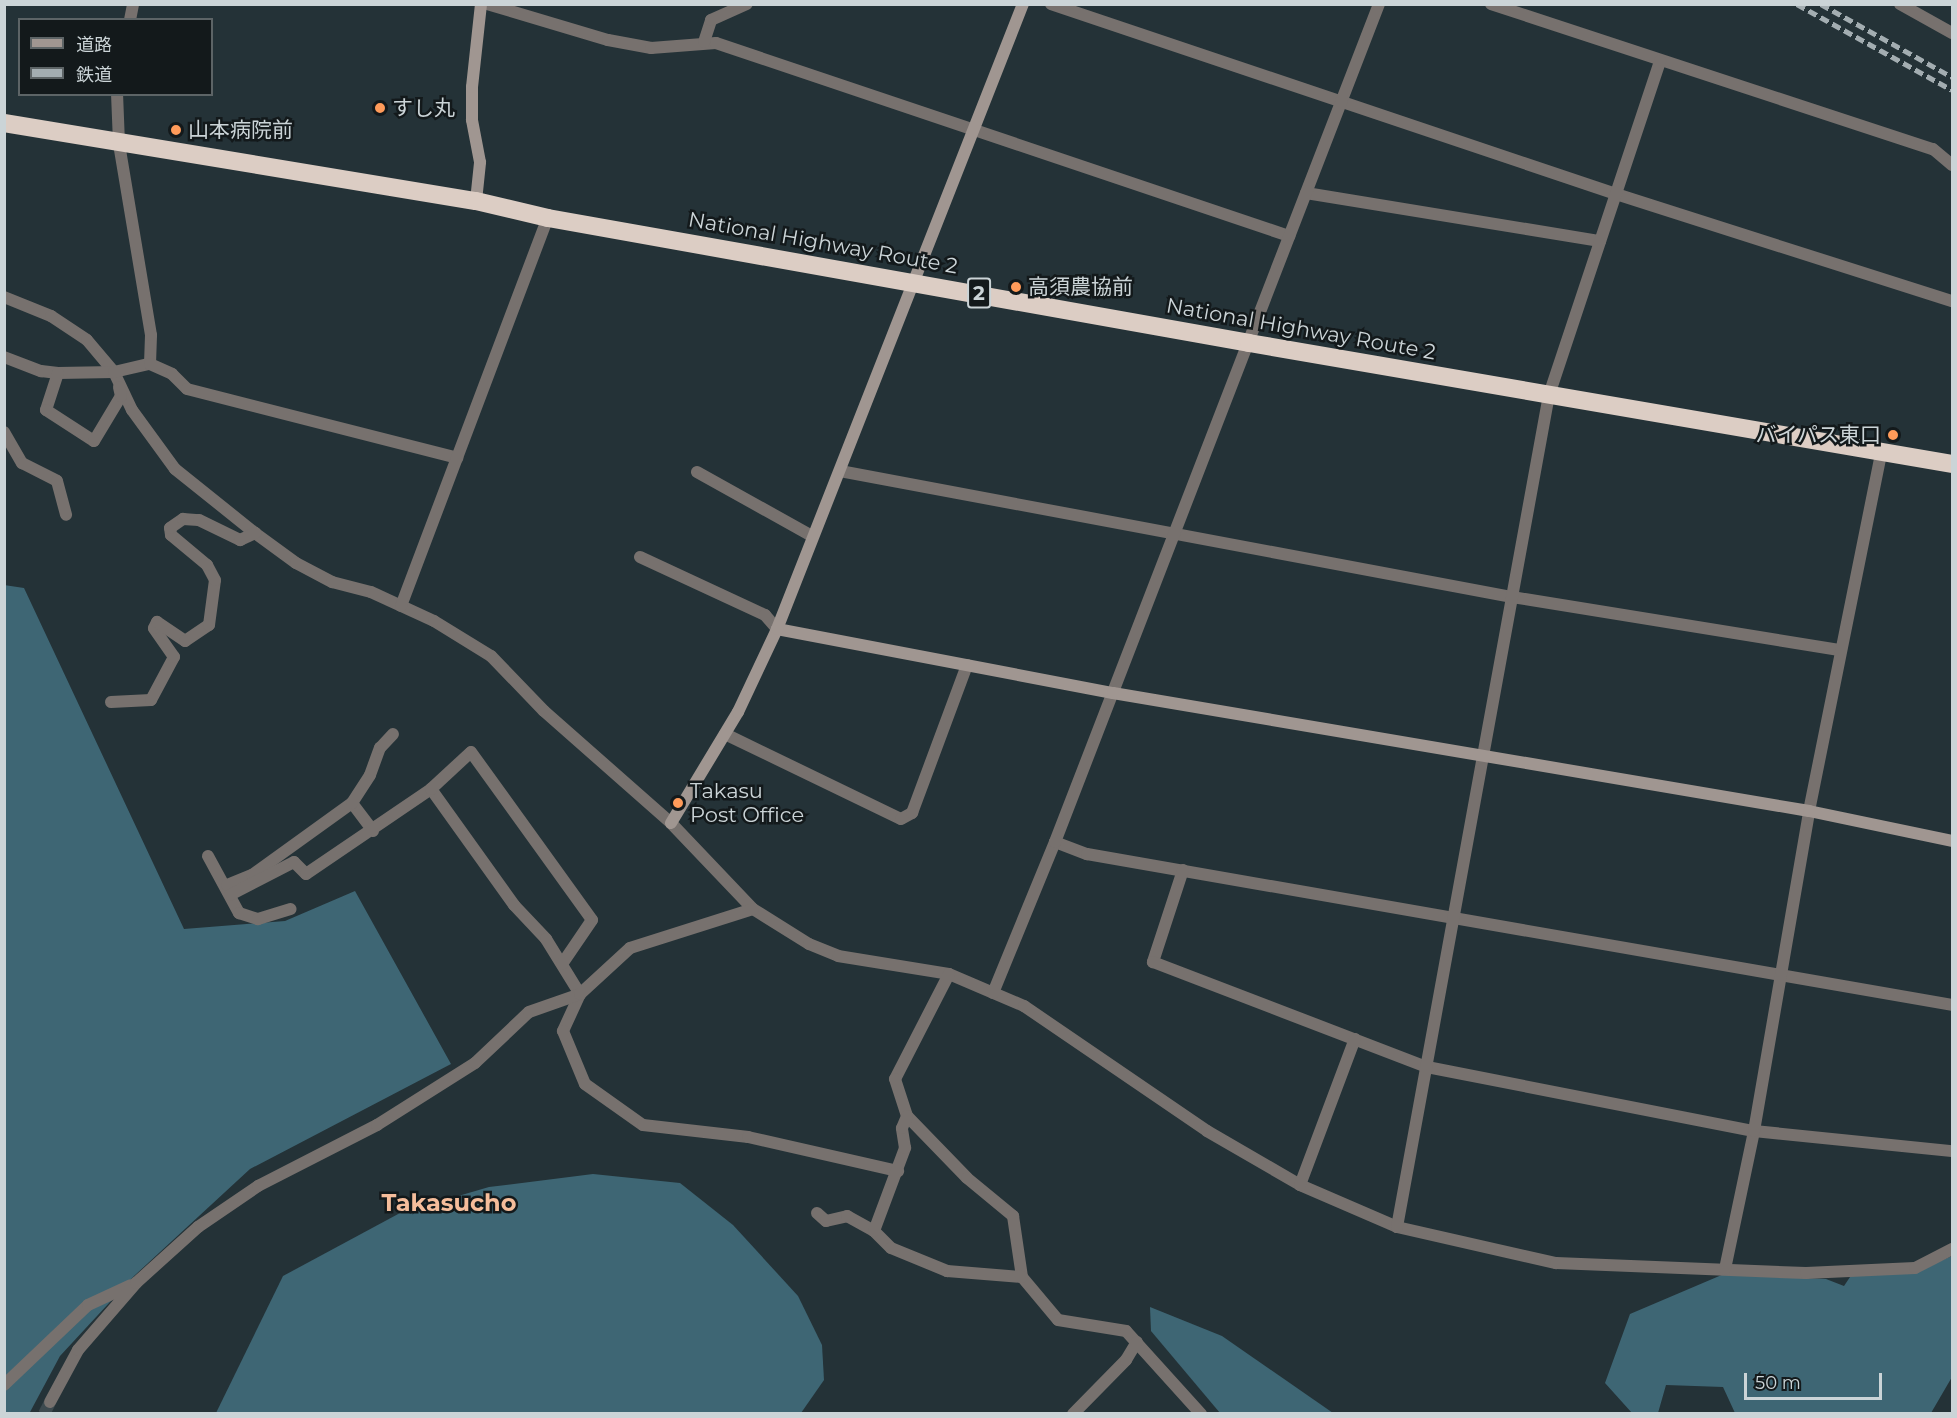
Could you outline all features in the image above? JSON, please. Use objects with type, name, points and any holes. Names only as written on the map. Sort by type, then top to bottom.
[{"type":"highway","name":"National Highway Route 2","points":[[4,123],[477,201],[548,218],[911,280],[1249,344],[1953,464]]},
{"type":"street","points":[[477,201],[480,162],[472,120],[472,87],[481,4]]},
{"type":"street","points":[[487,4],[608,40],[651,48],[704,42],[716,43],[972,127],[1289,236]]},
{"type":"street","points":[[704,42],[711,20],[747,4]]},
{"type":"street","points":[[671,823],[725,734],[777,629],[812,536],[840,471],[911,280],[1023,4]]},
{"type":"street","points":[[1051,4],[1616,194],[1953,301]]},
{"type":"street","points":[[993,993],[1055,842],[1379,4]]},
{"type":"street","points":[[1491,4],[1933,149],[1953,165]]},
{"type":"street","points":[[1900,4],[1953,33]]},
{"type":"street","points":[[1397,1227],[1485,756],[1549,395],[1660,61]]},
{"type":"street","points":[[117,96],[119,143],[151,335],[150,364]]},
{"type":"street","points":[[1306,193],[1600,241]]},
{"type":"street","points":[[401,606],[548,218]]},
{"type":"street","points":[[4,297],[51,316],[78,334],[114,372],[132,410],[175,469],[255,533],[296,563],[332,582],[371,592],[491,656],[544,711],[671,823],[753,909],[809,944],[838,956],[948,974],[993,993],[1074,1037],[1208,1131],[1300,1185],[1397,1227],[1556,1263],[1806,1273],[1915,1268],[1953,1249]]},
{"type":"street","points":[[4,357],[41,371],[58,373],[114,372],[150,364],[172,374],[187,389],[457,458]]},
{"type":"street","points":[[58,373],[46,410],[94,441],[122,396],[114,372]]},
{"type":"street","points":[[4,432],[22,463],[57,481],[66,515]]},
{"type":"street","points":[[1725,1269],[1754,1131],[1779,973],[1809,811],[1881,453]]},
{"type":"street","points":[[840,471],[1512,597],[1841,650]]},
{"type":"street","points":[[697,472],[812,536]]},
{"type":"street","points":[[111,702],[152,699],[174,657],[154,628],[157,622],[185,641],[209,625],[215,580],[207,565],[171,535],[170,528],[183,519],[200,520],[240,540],[255,533]]},
{"type":"street","points":[[640,557],[765,615],[777,629],[1113,693],[1809,811],[1953,841]]},
{"type":"street","points":[[725,734],[901,819],[912,813],[967,665]]},
{"type":"street","points":[[229,890],[352,803],[370,775],[380,748],[393,734]]},
{"type":"street","points":[[229,890],[294,862],[306,874],[373,831],[432,789],[471,752],[592,920],[562,964]]},
{"type":"street","points":[[432,789],[514,905],[546,939],[580,994]]},
{"type":"street","points":[[352,803],[373,831]]},
{"type":"street","points":[[1055,842],[1087,854],[1455,916],[1953,1005]]},
{"type":"street","points":[[208,856],[229,890],[239,913],[258,919],[291,909]]},
{"type":"street","points":[[1183,870],[1153,962],[1427,1067],[1754,1131],[1953,1151]]},
{"type":"street","points":[[753,909],[630,948],[580,994],[563,1031],[570,1055],[585,1084],[643,1125],[748,1137],[898,1172]]},
{"type":"street","points":[[948,974],[895,1079],[907,1116],[967,1178],[1013,1216],[1022,1277],[1058,1320],[1126,1331],[1201,1413]]},
{"type":"street","points":[[50,1402],[78,1350],[136,1283],[198,1227],[258,1186],[377,1125],[475,1064],[529,1012],[580,994]]},
{"type":"street","points":[[1300,1185],[1355,1040]]},
{"type":"street","points":[[874,1231],[898,1172],[905,1148],[902,1128],[907,1116]]},
{"type":"street","points":[[817,1213],[826,1221],[847,1216],[874,1231],[891,1248],[947,1271],[1022,1277]]},
{"type":"street","points":[[4,1385],[88,1305],[136,1283]]},
{"type":"street","points":[[1073,1413],[1126,1360],[1137,1342]]},
{"type":"shaded area","points":[[4,585],[24,588],[184,929],[285,921],[355,891],[451,1064],[250,1169],[134,1276],[60,1356],[29,1414],[4,1413]]},
{"type":"shaded area","points":[[593,1174],[680,1183],[733,1225],[798,1296],[822,1345],[824,1380],[801,1413],[216,1413],[283,1276],[400,1213],[489,1187]]},
{"type":"shaded area","points":[[1952,1256],[1952,1377],[1931,1413],[1735,1413],[1723,1387],[1666,1385],[1658,1413],[1632,1413],[1605,1383],[1630,1314],[1724,1274],[1826,1279],[1844,1286],[1852,1274],[1917,1271]]},
{"type":"shaded area","points":[[1150,1307],[1222,1336],[1333,1413],[1220,1413],[1151,1331]]},
{"type":"tunnel","points":[[44,1414],[50,1402]]},
{"type":"railway","points":[[1797,4],[1952,90]]},
{"type":"railway","points":[[1821,4],[1952,77]]},
{"type":"place","name":"すし丸","points":[[380,108]]},
{"type":"place","name":"山本病院前","points":[[176,130]]},
{"type":"place","name":"高須農協前","points":[[1016,287]]},
{"type":"place","name":"バイパス東口","points":[[1893,435]]},
{"type":"place","name":"Takasu Post Office","points":[[678,803]]},
{"type":"district","name":"Takasucho","points":[[449,1203]]}]
